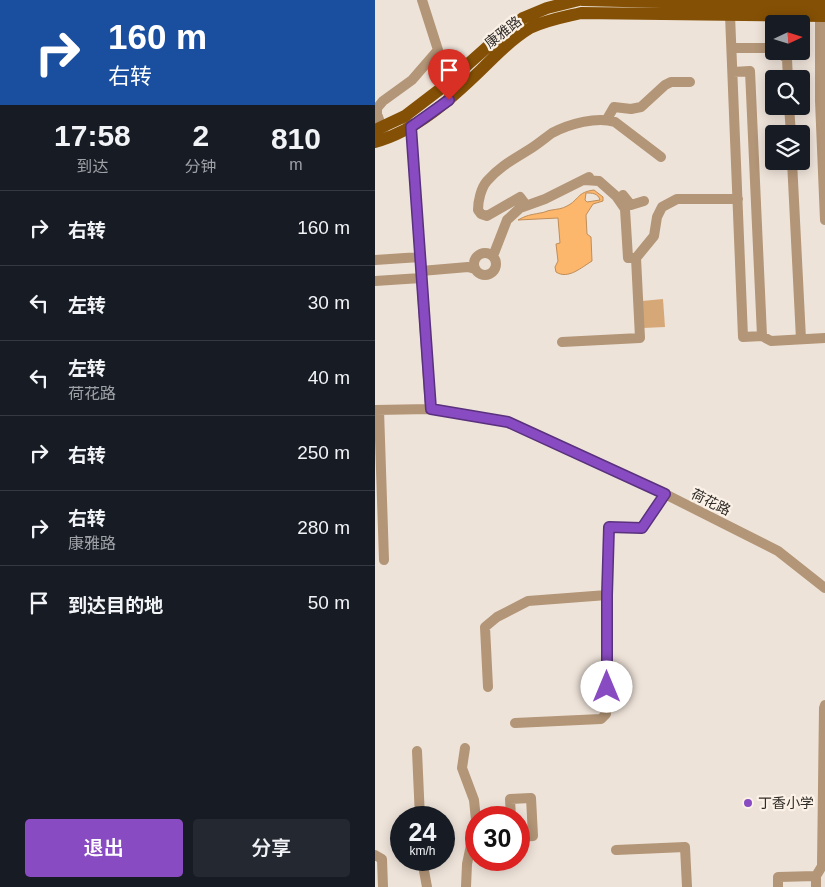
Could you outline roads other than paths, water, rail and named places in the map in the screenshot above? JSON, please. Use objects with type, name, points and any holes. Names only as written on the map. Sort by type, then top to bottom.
[{"type":"main road","name":"康雅路","points":[[408,122],[439,90],[494,41],[523,18],[547,8],[581,0],[672,1],[823,11]]},
{"type":"main road","name":"康雅路","points":[[380,134],[408,122],[449,100],[515,39],[530,28],[549,20],[581,14],[730,15],[823,11]]},
{"type":"street","points":[[380,134],[377,108],[383,101],[412,80],[438,50],[422,0]]},
{"type":"street","points":[[823,11],[821,101],[825,220]]},
{"type":"street","points":[[730,15],[743,337],[762,336],[771,341],[825,338]]},
{"type":"street","points":[[731,48],[765,48]]},
{"type":"street","points":[[733,72],[750,71],[762,336]]},
{"type":"street","points":[[607,119],[614,107],[631,109],[641,107],[665,85],[671,82],[690,82]]},
{"type":"street","points":[[526,205],[520,197],[487,216],[481,214],[478,210],[478,204],[485,183],[510,160],[563,128],[607,119],[615,122],[661,157]]},
{"type":"street","points":[[408,122],[431,409]]},
{"type":"street","points":[[792,170],[801,339]]},
{"type":"street","points":[[475,265],[483,275],[492,273],[496,265],[493,256],[507,220],[520,208],[545,199],[591,176],[601,176],[619,190],[631,205],[644,201]]},
{"type":"street","points":[[584,180],[599,181],[616,196],[625,209],[628,258],[636,258]]},
{"type":"street","points":[[562,342],[640,338],[636,258],[654,236],[657,217],[662,207],[677,198],[737,199]]},
{"type":"street","points":[[375,260],[421,268],[468,267],[475,265],[481,253],[493,256]]},
{"type":"street","points":[[375,281],[421,268]]},
{"type":"street","name":"荷花路","points":[[377,410],[431,409],[508,422],[665,494],[778,551],[825,588]]},
{"type":"street","points":[[377,410],[384,560]]},
{"type":"street","points":[[515,723],[601,719],[606,714],[609,527],[642,528],[665,494]]},
{"type":"street","points":[[488,687],[485,627],[497,617],[528,601],[607,595]]},
{"type":"street","points":[[816,887],[816,876],[822,866],[825,705]]},
{"type":"street","points":[[465,748],[462,768],[475,806]]},
{"type":"street","points":[[417,751],[419,806]]},
{"type":"street","points":[[510,806],[510,799],[531,798],[533,836],[530,836]]},
{"type":"street","points":[[616,850],[685,847],[687,887]]},
{"type":"street","points":[[375,855],[382,859],[383,887]]},
{"type":"street","points":[[424,871],[427,887]]},
{"type":"street","points":[[466,887],[467,871]]},
{"type":"street","points":[[778,887],[778,877],[816,876]]},
{"type":"place","name":"丁香小学","points":[[748,803]]}]
